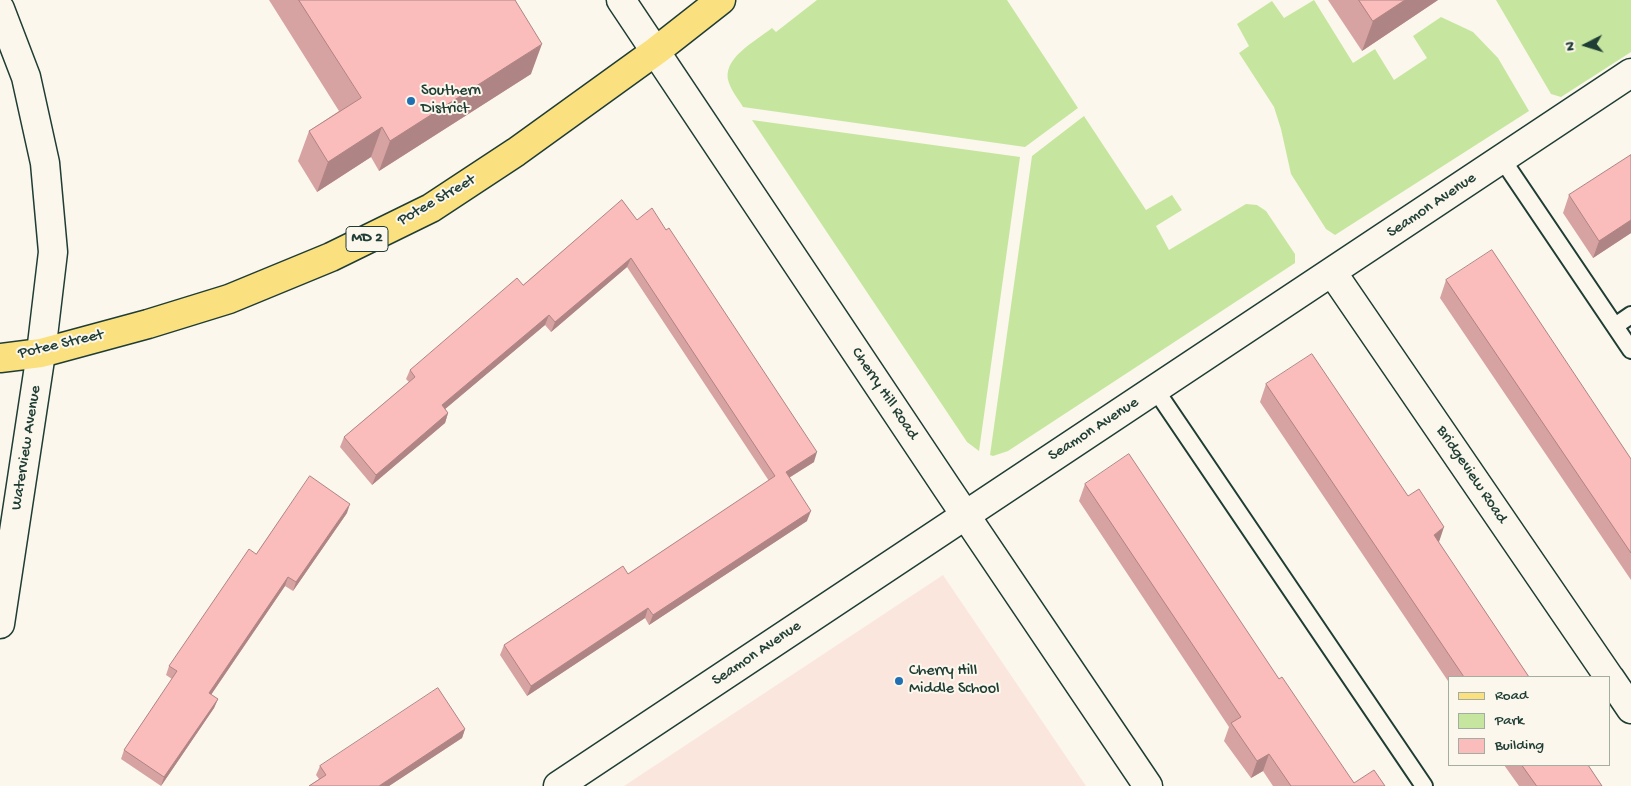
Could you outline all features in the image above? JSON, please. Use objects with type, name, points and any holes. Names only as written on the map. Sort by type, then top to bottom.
[{"type":"main road","name":"Potee Street","points":[[0,358],[41,353],[148,324],[229,299],[340,253],[431,208],[516,152],[656,51],[721,0]]},
{"type":"street","name":"Cherry Hill Road","points":[[621,0],[1148,786]]},
{"type":"street","name":"Waterview Avenue","points":[[0,9],[26,77],[45,163],[53,252],[41,353],[0,624]]},
{"type":"street","name":"Seamon Avenue","points":[[558,786],[1631,74]]},
{"type":"street","name":"Bridgeview Road","points":[[1332,272],[1609,676]]},
{"type":"street","name":"Bridgeview Road","points":[[1611,679],[1631,709]]},
{"type":"lane","points":[[1502,159],[1631,350]]},
{"type":"lane","points":[[1615,326],[1631,315]]},
{"type":"lane","points":[[1155,389],[1424,786]]},
{"type":"shaded area","name":"Cherry Hill Middle School","points":[[943,575],[1086,786],[624,786]]},
{"type":"green space","points":[[817,0],[1007,0],[1078,108],[1025,147],[743,107],[729,83],[728,74],[734,58],[772,28],[776,32]]},
{"type":"green space","points":[[1314,0],[1353,63],[1375,49],[1394,80],[1427,58],[1413,36],[1441,17],[1473,32],[1498,58],[1529,111],[1335,235],[1326,229],[1291,174],[1274,107],[1239,53],[1249,46],[1237,24],[1272,1],[1284,18]]},
{"type":"green space","points":[[1496,0],[1631,0],[1631,52],[1561,97],[1551,94]]},
{"type":"green space","points":[[1084,116],[1146,210],[1172,195],[1182,210],[1156,226],[1169,250],[1246,204],[1257,205],[1266,211],[1295,254],[1295,263],[1008,451],[993,456],[990,455],[1032,156]]},
{"type":"green space","points":[[752,120],[1020,157],[979,451],[967,442]]},
{"type":"building","name":"Southern District","points":[[299,0],[515,0],[542,44],[390,141],[382,127],[328,162],[309,131],[361,98]]},
{"type":"building","points":[[1359,0],[1405,0],[1373,21]]},
{"type":"building","points":[[1631,155],[1631,220],[1599,241],[1569,195]]},
{"type":"building","points":[[622,200],[637,220],[652,208],[666,230],[669,228],[817,452],[786,472],[811,511],[653,615],[648,608],[531,686],[504,645],[623,566],[628,574],[775,476],[631,258],[555,322],[549,315],[442,405],[448,413],[376,475],[344,437],[415,377],[410,370],[517,278],[523,285]]},
{"type":"building","points":[[1492,250],[1631,459],[1631,553],[1446,280]]},
{"type":"building","points":[[1312,354],[1408,496],[1419,489],[1444,527],[1434,535],[1528,676],[1463,676],[1266,384]]},
{"type":"building","points":[[1129,454],[1279,679],[1282,677],[1354,783],[1374,770],[1385,786],[1291,786],[1269,754],[1257,761],[1231,723],[1241,717],[1085,484]]},
{"type":"building","points":[[310,476],[350,504],[296,582],[288,577],[209,693],[218,699],[164,777],[124,750],[177,671],[169,666],[249,549],[256,554]]},
{"type":"building","points":[[438,688],[465,729],[379,786],[309,786],[326,775],[320,766]]},
{"type":"building","points":[[1523,766],[1589,766],[1602,786],[1537,786]]},
{"type":"place","name":"Southern District","points":[[411,101]]},
{"type":"place","name":"Cherry Hill Middle School","points":[[899,681]]}]
